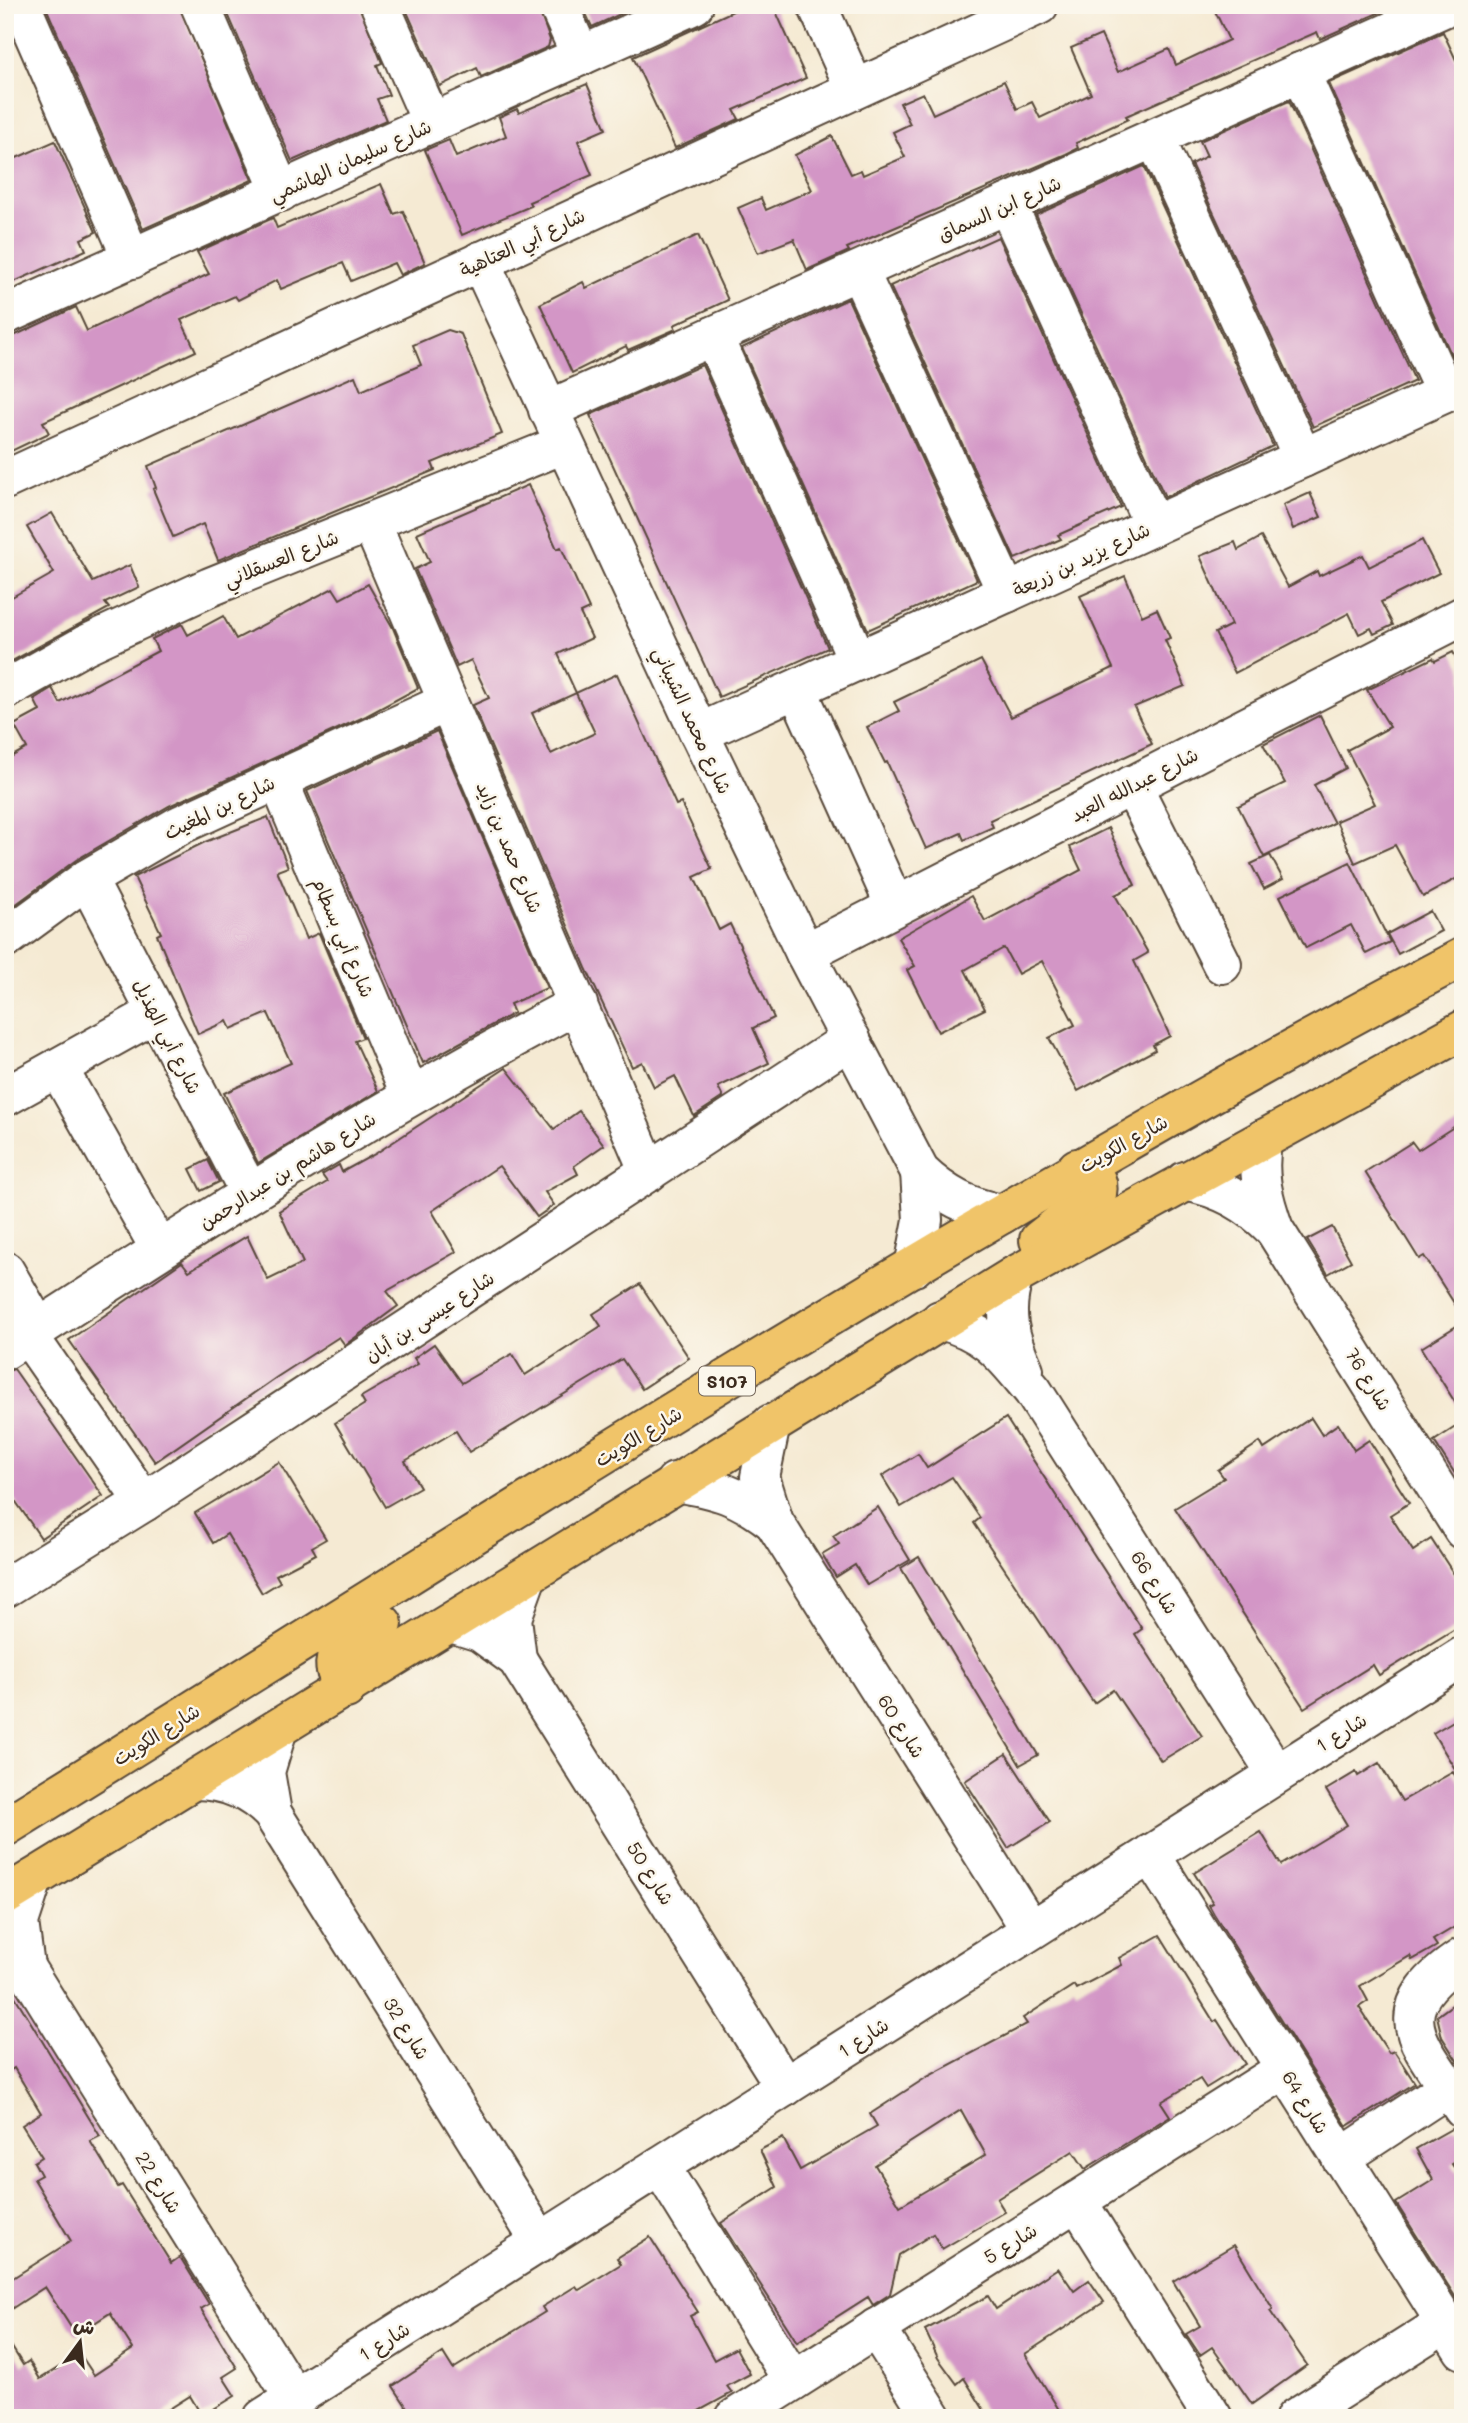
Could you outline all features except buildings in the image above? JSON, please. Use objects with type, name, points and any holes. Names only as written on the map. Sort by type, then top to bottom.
[{"type":"main road","name":"شارع الكويت","points":[[5,1827],[537,1497],[1077,1168],[1463,957]]},
{"type":"main road","points":[[19,1888],[526,1579],[675,1482],[1014,1276],[1185,1181],[1458,1036]]},
{"type":"main road","points":[[1014,1276],[1042,1237],[1097,1194],[1097,1180],[1093,1174],[1077,1168]]},
{"type":"main road","points":[[346,1689],[334,1669],[340,1651],[450,1582],[497,1543],[537,1497]]},
{"type":"street","points":[[22,5],[132,258]]},
{"type":"street","points":[[200,5],[281,192]]},
{"type":"street","points":[[380,5],[432,123]]},
{"type":"street","points":[[558,5],[581,57]]},
{"type":"street","name":"شارع سليمان الهاشمي","points":[[5,315],[694,5]]},
{"type":"street","points":[[817,5],[855,89]]},
{"type":"street","name":"شارع أبي العتاهية","points":[[5,480],[1039,5]]},
{"type":"street","points":[[1450,5],[1463,32]]},
{"type":"street","name":"شارع ابن السماق","points":[[548,410],[1450,5]]},
{"type":"street","points":[[1300,72],[1454,389]]},
{"type":"street","points":[[1155,138],[1303,458]]},
{"type":"street","points":[[1007,204],[1154,526]]},
{"type":"street","name":"شارع محمد الشيباني","points":[[480,261],[699,733],[805,953],[920,1172],[937,1188],[957,1201],[1002,1214]]},
{"type":"street","points":[[859,271],[1007,593]]},
{"type":"street","points":[[713,336],[859,661]]},
{"type":"street","name":"شارع يزيد بن زريعة","points":[[699,733],[1454,389]]},
{"type":"street","name":"شارع العسقلاني","points":[[5,690],[146,615],[564,444]]},
{"type":"street","name":"شارع حمد بن زايد","points":[[371,522],[649,1172]]},
{"type":"street","name":"شارع عبدالله العبد","points":[[805,953],[1463,616]]},
{"type":"street","points":[[797,689],[895,906]]},
{"type":"street","name":"شارع بن المغيث","points":[[5,939],[87,879],[180,825],[448,702]]},
{"type":"street","name":"شارع أبي بسطام","points":[[278,779],[410,1095]]},
{"type":"street","points":[[1132,785],[1222,964]]},
{"type":"street","name":"شارع أبي الهذيل","points":[[87,879],[249,1192]]},
{"type":"street","name":"شارع هاشم بن عبدالرحمن","points":[[24,1338],[249,1192],[410,1095],[578,1004]]},
{"type":"street","points":[[5,1097],[156,1013]]},
{"type":"street","name":"شارع عيسى بن أبان","points":[[5,1588],[144,1502],[851,1040]]},
{"type":"street","points":[[58,1068],[160,1250]]},
{"type":"street","name":"شارع 76","points":[[1264,1139],[1260,1156],[1261,1189],[1275,1228],[1463,1530]]},
{"type":"street","name":"شارع محمد الشيباني","points":[[914,1267],[923,1220],[920,1172]]},
{"type":"street","name":"شارع 76","points":[[1185,1181],[1230,1194],[1255,1210],[1275,1228]]},
{"type":"street","points":[[5,1271],[24,1338],[144,1502]]},
{"type":"street","name":"شارع 66","points":[[1014,1276],[1006,1309],[1007,1326],[1033,1391]]},
{"type":"street","name":"شارع 66","points":[[940,1320],[967,1327],[986,1338],[1033,1391],[1276,1773]]},
{"type":"street","name":"شارع 60","points":[[771,1423],[760,1477],[774,1522],[1031,1930]]},
{"type":"street","name":"شارع 60","points":[[675,1482],[728,1492],[750,1503],[774,1522]]},
{"type":"street","name":"شارع 50","points":[[517,1659],[512,1618],[526,1579]]},
{"type":"street","name":"شارع 50","points":[[451,1623],[480,1632],[517,1659],[785,2087]]},
{"type":"street","name":"شارع 1","points":[[278,2408],[1463,1656]]},
{"type":"street","name":"شارع 32","points":[[272,1813],[265,1772],[276,1731]]},
{"type":"street","name":"شارع 32","points":[[195,1780],[237,1787],[256,1798],[272,1813],[541,2242]]},
{"type":"street","name":"شارع 64","points":[[1150,1854],[1454,2337]]},
{"type":"street","name":"شارع 22","points":[[19,1888],[15,1959],[278,2408]]},
{"type":"street","points":[[1341,2158],[1456,2098],[1417,2039],[1394,2014],[1395,1995],[1408,1982],[1451,1964]]},
{"type":"street","name":"شارع 5","points":[[735,2418],[1285,2069]]},
{"type":"street","points":[[660,2166],[793,2381]]},
{"type":"street","points":[[1077,2201],[1213,2418]]},
{"type":"street","points":[[876,2328],[933,2418]]},
{"type":"street","points":[[1295,2418],[1454,2337]]}]
